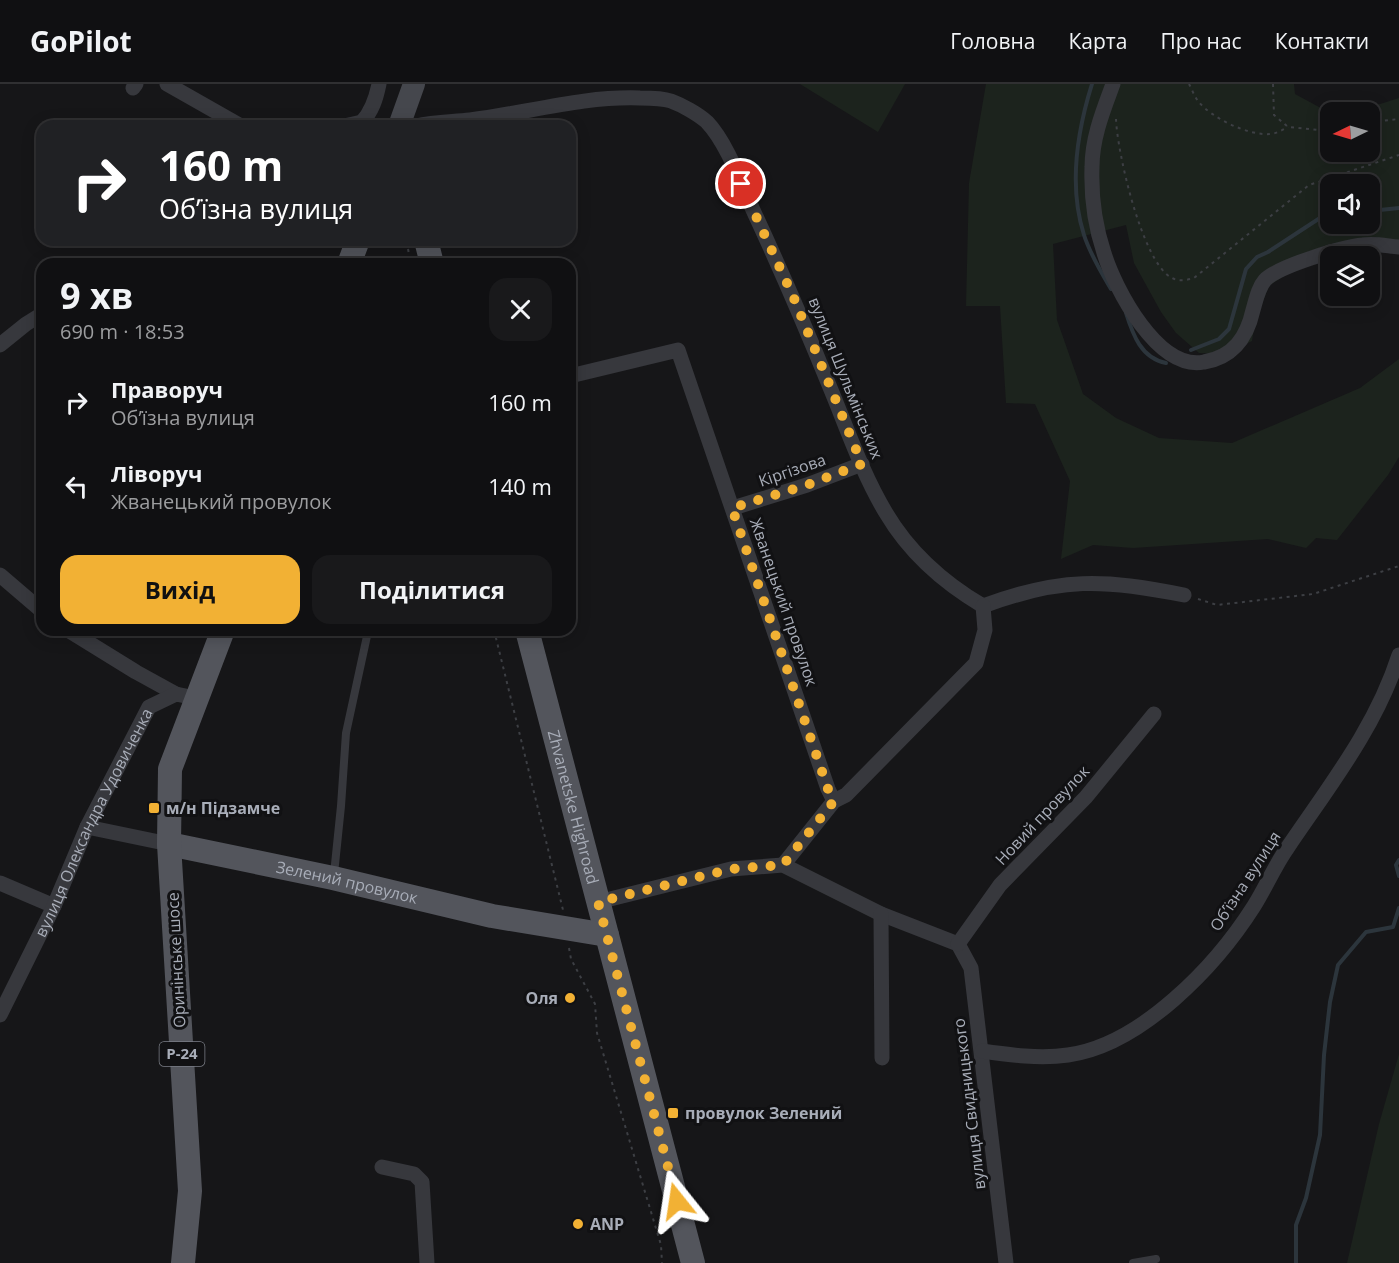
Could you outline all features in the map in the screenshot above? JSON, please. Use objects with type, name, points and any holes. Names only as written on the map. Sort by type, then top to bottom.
[{"type":"main road","points":[[401,120],[414,84]]},
{"type":"main road","name":"Р-24","points":[[186,696],[220,636]]},
{"type":"main road","name":"Zhvanetske Highroad","points":[[529,636],[693,1263]]},
{"type":"main road","name":"Оринінське шосе","points":[[183,1263],[190,1191],[169,844],[170,769],[186,696]]},
{"type":"main road","name":"Зелений провулок","points":[[169,844],[333,878],[492,916],[607,935]]},
{"type":"street","points":[[168,84],[231,120]]},
{"type":"street","points":[[365,120],[371,110],[379,84]]},
{"type":"street","points":[[1113,84],[1099,124],[1092,167],[1099,235],[1109,269],[1119,290],[1139,321],[1161,348],[1171,355],[1191,363],[1212,360],[1240,342],[1247,330],[1259,291],[1265,280],[1276,273],[1303,261],[1364,244],[1399,247]]},
{"type":"street","name":"вулиця Шульмінських","points":[[469,120],[565,102],[619,97],[672,101],[706,121],[732,165],[793,296],[862,464],[886,514],[914,553],[962,593],[983,606]]},
{"type":"street","points":[[0,345],[36,318]]},
{"type":"street","name":"Жванецький провулок","points":[[576,375],[678,350],[834,801]]},
{"type":"street","name":"Кіргізова","points":[[732,508],[807,485],[862,464]]},
{"type":"street","points":[[0,575],[36,606]]},
{"type":"street","points":[[783,865],[834,801],[846,795],[976,663],[985,630],[983,606],[1039,588],[1089,582],[1139,586],[1184,595]]},
{"type":"street","points":[[78,636],[143,676],[186,696]]},
{"type":"street","name":"Обʼїзна вулиця","points":[[982,1051],[1042,1056],[1084,1052],[1130,1032],[1182,992],[1226,945],[1255,905],[1277,862],[1362,739],[1390,684],[1399,656]]},
{"type":"street","name":"вулиця Олександра Удовиченка","points":[[0,1015],[54,906],[87,827],[148,707],[186,696]]},
{"type":"street","name":"Новий провулок","points":[[958,944],[1000,885],[1086,797],[1154,714]]},
{"type":"street","name":"Зелений провулок","points":[[87,827],[169,844]]},
{"type":"street","points":[[598,902],[731,869],[783,865],[881,914],[958,944]]},
{"type":"street","points":[[0,883],[54,906]]},
{"type":"street","points":[[881,914],[882,1058]]},
{"type":"street","name":"вулиця Свидницького","points":[[958,944],[971,968],[1006,1263]]},
{"type":"street","points":[[382,1167],[414,1174],[422,1182],[427,1263]]},
{"type":"lane","points":[[333,878],[346,733],[367,636]]},
{"type":"lane","points":[[1133,1263],[1156,1259]]},
{"type":"path","points":[[1189,84],[1203,106],[1232,125],[1258,134],[1273,134],[1288,128],[1320,130]]},
{"type":"path","points":[[1274,84],[1274,115],[1288,128]]},
{"type":"path","points":[[1115,115],[1116,135],[1123,166],[1144,236],[1157,263],[1165,273],[1178,280],[1194,278],[1309,185],[1399,155]]},
{"type":"path","points":[[1380,121],[1399,119]]},
{"type":"path","points":[[1184,595],[1217,605],[1313,594],[1399,566]]},
{"type":"shaded area","points":[[800,84],[905,84],[878,132]]},
{"type":"shaded area","points":[[986,84],[1294,84],[1295,94],[1320,108],[1320,162],[1380,162],[1380,104],[1399,98],[1399,246],[1358,244],[1320,246],[1320,260],[1290,272],[1269,286],[1255,322],[1252,341],[1226,354],[1199,353],[1176,333],[1161,312],[1134,263],[1126,225],[1053,244],[1057,320],[1083,394],[1116,418],[1159,438],[1232,443],[1360,388],[1399,359],[1399,457],[1388,475],[1337,540],[1316,538],[1306,548],[1268,539],[1133,548],[1093,545],[1061,559],[1070,481],[1035,404],[1006,403],[1000,306],[966,306],[969,183]]},
{"type":"shaded area","points":[[1399,1054],[1399,1263],[1347,1263],[1379,1124]]},
{"type":"waterway","points":[[1092,84],[1082,121],[1076,159],[1076,197],[1086,242],[1111,289]]},
{"type":"waterway","points":[[1380,210],[1399,208]]},
{"type":"waterway","points":[[1191,350],[1219,339],[1229,329],[1246,269],[1257,257],[1320,218]]},
{"type":"waterway","points":[[1126,313],[1135,337],[1144,351],[1166,363]]},
{"type":"waterway","points":[[1399,860],[1396,865],[1399,876]]},
{"type":"waterway","points":[[1296,1263],[1296,1225],[1306,1198],[1320,1135],[1324,1055],[1330,1002],[1338,965],[1366,932],[1393,927],[1399,908]]},
{"type":"place","name":"м/н Підзамче","points":[[154,808]]},
{"type":"place","name":"Оля","points":[[570,998]]},
{"type":"place","name":"провулок Зелений","points":[[673,1113]]},
{"type":"place","name":"ANP","points":[[578,1224]]},
{"type":"route","points":[[677,1201],[598,902],[731,869],[783,865],[834,801],[732,508],[807,485],[862,464],[793,296],[741,184]]}]
